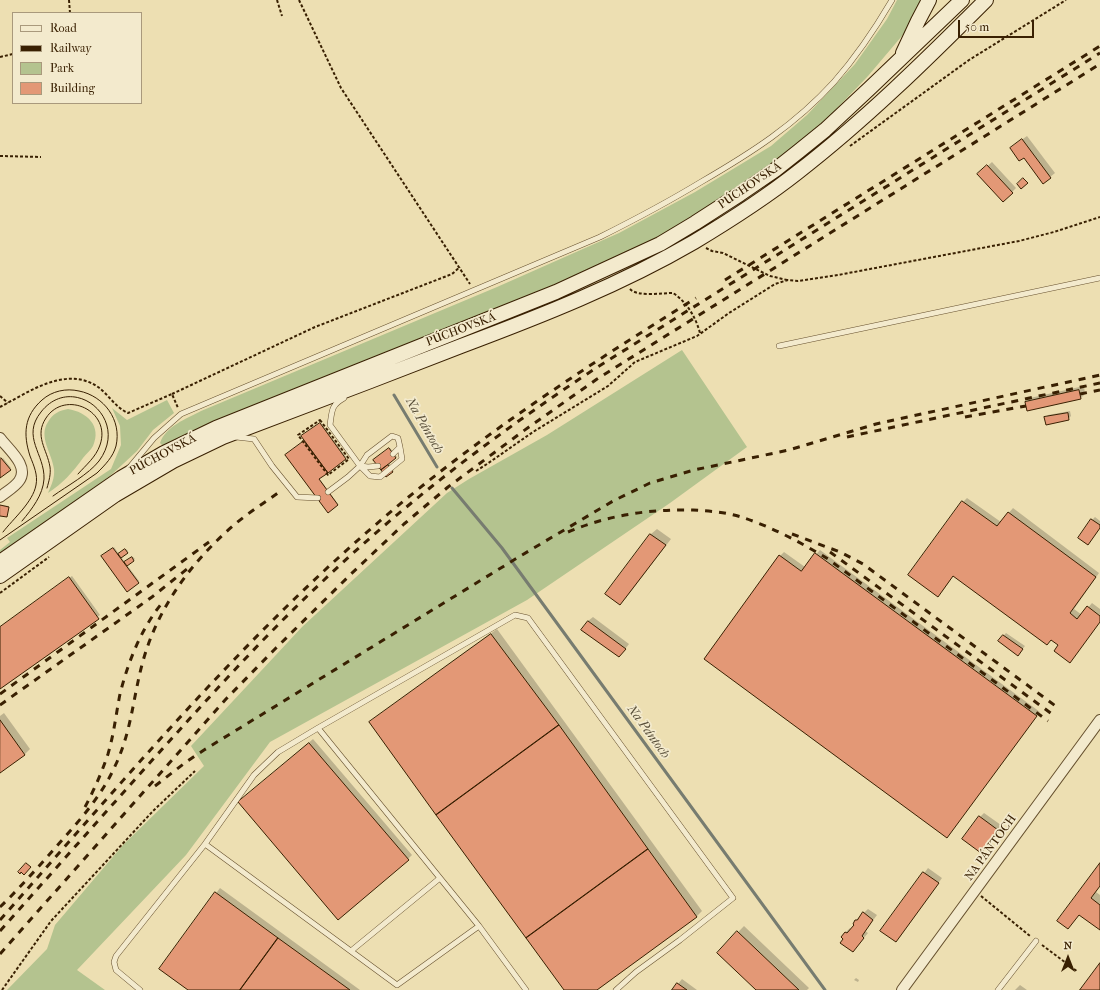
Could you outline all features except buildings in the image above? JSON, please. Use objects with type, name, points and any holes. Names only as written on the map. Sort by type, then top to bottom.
[{"type":"main road","points":[[899,61],[929,0]]},
{"type":"main road","name":"PÚCHOVSKÁ","points":[[0,562],[121,478],[164,453],[216,428],[556,292],[660,244],[695,223],[775,170],[825,130],[962,0]]},
{"type":"main road","name":"PÚCHOVSKÁ","points":[[0,576],[84,516],[173,461],[223,437],[534,318],[622,280],[688,245],[749,207],[796,174],[836,141],[953,34],[986,0]]},
{"type":"main road","points":[[825,130],[836,141]]},
{"type":"street","points":[[0,438],[18,460],[22,470],[20,480],[0,497]]},
{"type":"street","name":"NA PÁNTOCH","points":[[906,989],[975,891],[1100,720]]},
{"type":"lane","points":[[121,478],[154,438],[181,414],[600,237],[640,218],[724,169],[773,138],[795,120],[834,82],[850,63],[892,0]]},
{"type":"lane","points":[[780,346],[1100,278]]},
{"type":"lane","points":[[328,492],[360,466],[367,455],[392,436],[398,438],[402,459],[380,477],[370,476],[360,466],[330,424],[332,408],[338,401],[351,393],[405,368]]},
{"type":"lane","points":[[223,437],[254,440],[272,466],[297,497],[318,498]]},
{"type":"lane","points":[[393,454],[400,447]]},
{"type":"lane","points":[[360,466],[378,466]]},
{"type":"lane","points":[[140,990],[116,970],[114,962],[116,956],[205,844],[254,775],[278,752],[515,615],[528,618],[734,898],[636,972],[616,990]]},
{"type":"lane","points":[[318,728],[479,926],[526,990]]},
{"type":"lane","points":[[205,844],[397,985],[479,926]]},
{"type":"lane","points":[[351,951],[440,878]]},
{"type":"lane","points":[[998,990],[1036,941]]},
{"type":"path","points":[[69,0],[70,12]]},
{"type":"path","points":[[277,0],[282,16]]},
{"type":"path","points":[[299,0],[341,88],[474,290]]},
{"type":"path","points":[[869,133],[969,60],[1066,0]]},
{"type":"path","points":[[0,57],[12,54]]},
{"type":"path","points":[[0,156],[41,157]]},
{"type":"path","points":[[706,247],[712,251],[723,253],[770,276],[798,281],[838,275],[1019,241],[1054,232],[1100,217]]},
{"type":"path","points":[[0,407],[49,383],[68,379],[77,379],[91,383],[107,394],[123,411],[128,413],[315,327],[452,274],[460,267]]},
{"type":"path","points":[[476,470],[533,432],[608,386],[634,362],[700,333],[775,284],[788,280]]},
{"type":"path","points":[[629,288],[633,292],[640,294],[673,293],[678,296],[697,322],[700,333]]},
{"type":"path","points":[[172,394],[181,414]]},
{"type":"path","points":[[0,396],[8,403]]},
{"type":"path","points":[[320,420],[349,459],[328,475],[298,435],[320,420]]},
{"type":"path","points":[[2,990],[51,921],[153,811],[195,771]]},
{"type":"path","points":[[975,891],[1036,941],[1078,972]]},
{"type":"green space","points":[[897,0],[923,0],[907,30],[868,76],[821,125],[775,162],[706,210],[639,248],[585,273],[166,445],[162,445],[160,443],[167,432],[172,428],[183,420],[201,411],[497,287],[619,233],[695,192],[771,146],[807,115],[855,64],[887,19]]},
{"type":"green space","points":[[682,350],[747,447],[670,503],[527,600],[270,742],[186,855],[77,970],[105,990],[7,990],[47,949],[55,925],[123,845],[204,766],[191,746],[302,627],[447,493],[547,435]]},
{"type":"green space","points":[[167,400],[174,413],[153,430],[137,451],[110,476],[0,556],[0,550],[10,542],[7,538],[111,469],[121,445],[120,426],[112,408],[127,420]]},
{"type":"green space","points":[[68,409],[81,413],[91,421],[96,432],[95,439],[92,448],[71,473],[48,493],[54,476],[54,469],[46,445],[44,433],[45,428],[54,414]]},
{"type":"waterway","name":"Na Pántoch","points":[[394,395],[437,467]]},
{"type":"waterway","name":"Na Pántoch","points":[[452,488],[502,548],[825,990]]},
{"type":"tram line","points":[[0,540],[97,473],[111,457],[115,450],[117,436],[114,418],[96,398],[79,391],[59,391],[50,394],[36,406],[28,419],[26,433],[26,440],[36,474],[36,485],[27,504],[3,532]]},
{"type":"tram line","points":[[22,521],[33,507],[42,491],[44,479],[41,462],[33,438],[35,421],[41,412],[54,401],[68,397],[81,399],[94,405],[103,416],[108,430],[107,445],[95,466],[53,496]]},
{"type":"tram line","points":[[47,488],[50,467],[42,442],[41,431],[46,418],[54,409],[64,405],[75,405],[85,408],[93,414],[99,422],[102,433],[100,445],[96,453],[78,474]]},
{"type":"railway","points":[[725,280],[1100,46]]},
{"type":"railway","points":[[0,931],[146,767],[254,649],[323,581],[387,523],[421,495],[489,442],[596,368],[1100,53]]},
{"type":"railway","points":[[0,954],[226,699],[350,575],[404,524],[448,487],[597,379],[1100,64]]},
{"type":"railway","points":[[0,920],[135,767],[226,668],[274,619],[373,527],[411,495],[490,434],[571,378],[696,298]]},
{"type":"railway","points":[[155,786],[204,750],[522,555],[613,501],[650,483],[694,470],[789,450],[876,424],[1100,375]]},
{"type":"railway","points":[[847,437],[1100,383]]},
{"type":"railway","points":[[1080,394],[1100,390]]},
{"type":"railway","points":[[965,417],[1026,406]]},
{"type":"railway","points":[[0,907],[65,837],[104,787],[116,764],[126,738],[143,661],[149,641],[167,604],[178,586],[204,554],[234,525],[278,493]]},
{"type":"railway","points":[[568,532],[614,517],[645,512],[677,510],[711,511],[735,515],[763,525],[797,541],[828,559],[1048,721]]},
{"type":"railway","points":[[792,534],[840,552],[863,564],[1057,707]]},
{"type":"railway","points":[[0,694],[209,542]]},
{"type":"railway","points":[[830,552],[1052,714]]},
{"type":"railway","points":[[0,705],[152,597],[187,569]]},
{"type":"railway","points":[[85,807],[98,781],[108,754],[120,694],[131,658],[154,613],[162,603]]}]
